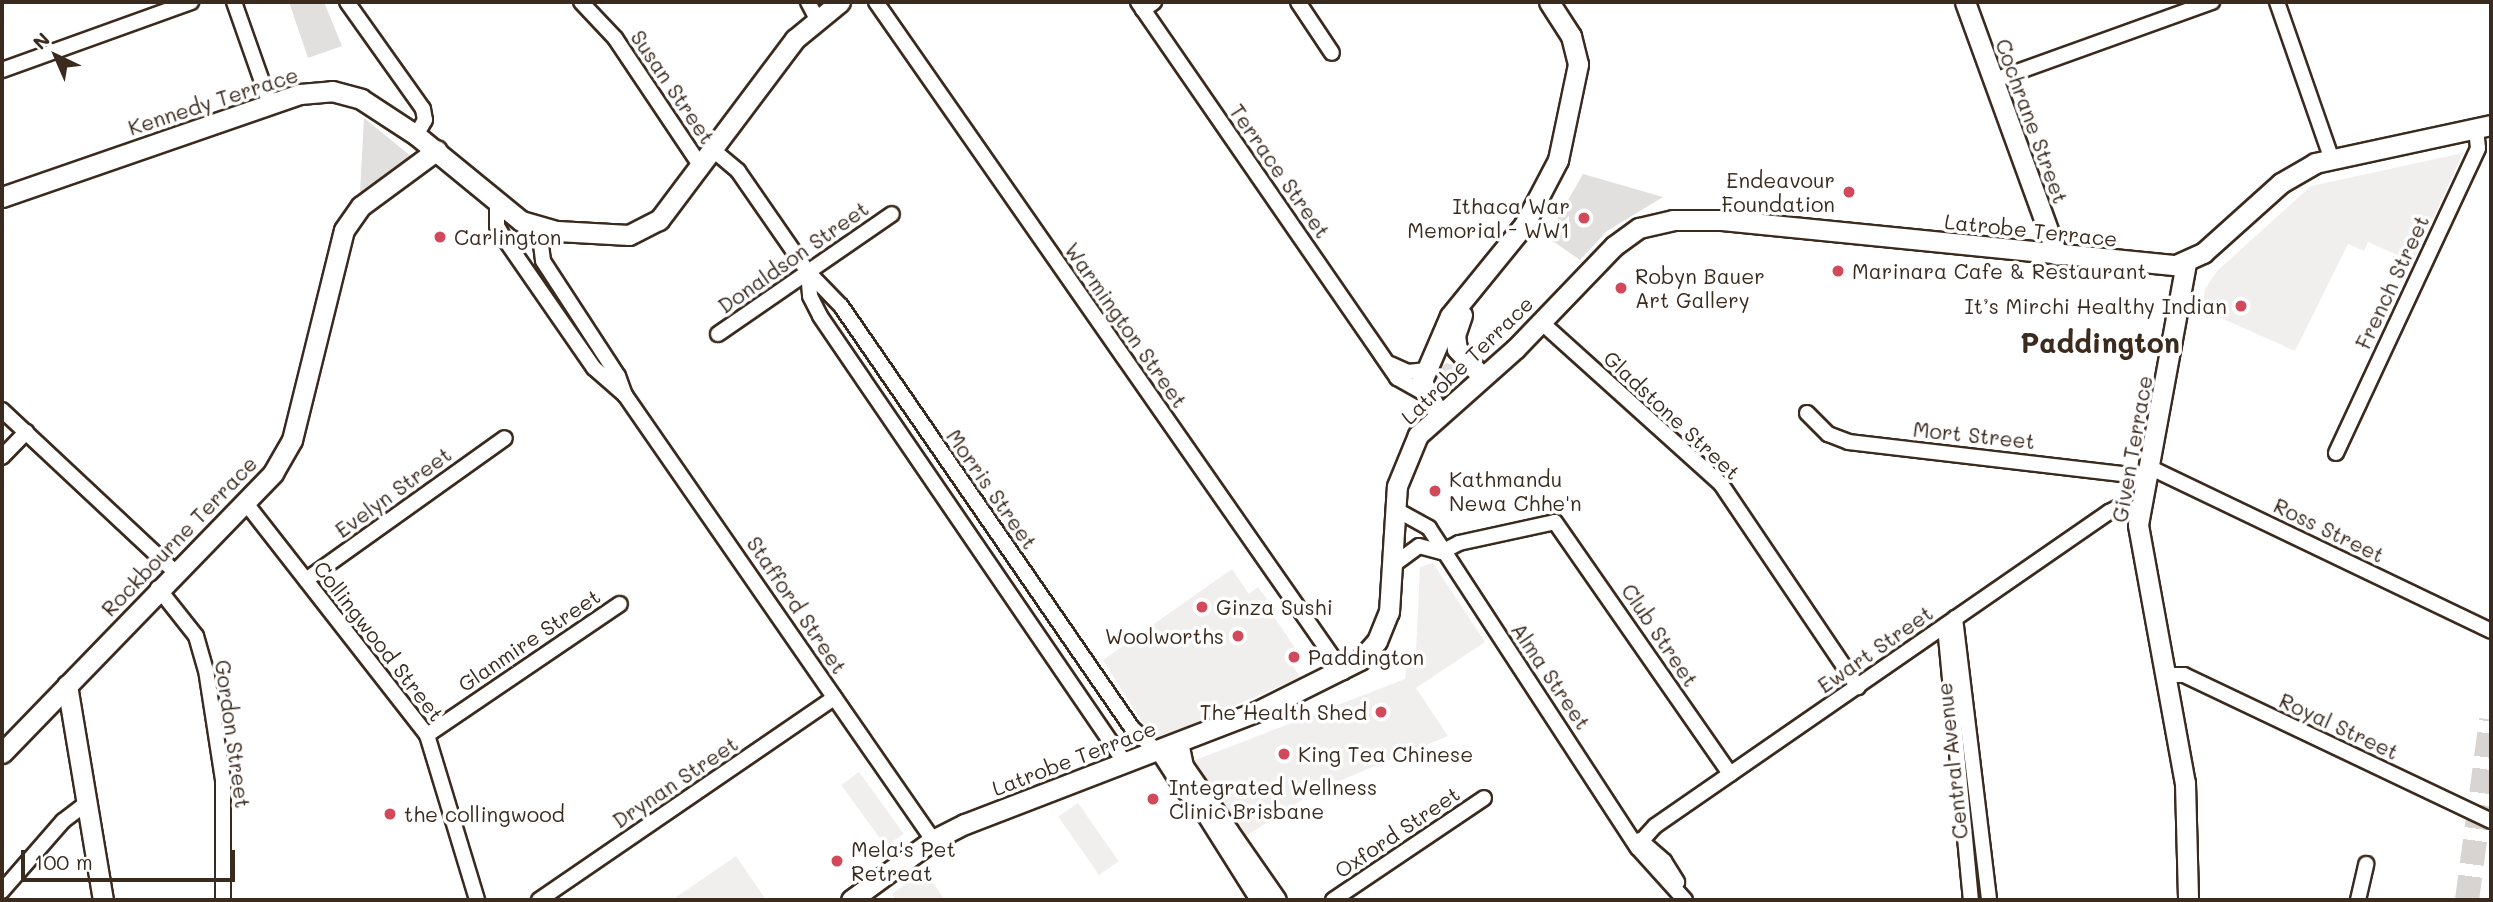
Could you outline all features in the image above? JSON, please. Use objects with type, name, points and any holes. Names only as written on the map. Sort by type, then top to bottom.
[{"type":"street","points":[[2,70],[191,2]]},
{"type":"street","points":[[234,2],[270,104]]},
{"type":"street","points":[[347,2],[423,109],[425,120],[416,135]]},
{"type":"street","name":"Susan Street","points":[[581,2],[615,38],[700,165]]},
{"type":"street","name":"Kennedy Terrace","points":[[2,197],[312,91],[342,92],[370,104],[416,135],[498,204],[539,228],[602,234],[640,232],[659,220],[812,10],[840,2]]},
{"type":"street","name":"Warmington Street","points":[[876,2],[1343,672]]},
{"type":"street","points":[[1298,2],[1332,53]]},
{"type":"street","points":[[1482,377],[1456,347],[1456,328],[1552,177],[1577,72],[1571,36],[1549,2]]},
{"type":"street","name":"Cochrane Street","points":[[1965,2],[2057,255]]},
{"type":"street","points":[[1992,81],[2212,2]]},
{"type":"street","points":[[2277,2],[2331,157]]},
{"type":"street","name":"Terrace Street","points":[[1145,4],[1400,381],[1424,393]]},
{"type":"street","points":[[2186,263],[2217,242],[2288,178],[2331,157],[2484,127]]},
{"type":"street","name":"French Street","points":[[2336,453],[2478,148],[2484,127]]},
{"type":"street","name":"Morris Street","points":[[712,149],[744,180],[808,272],[841,306],[1132,728],[1165,748]]},
{"type":"street","name":"Rockbourne Terrace","points":[[2,753],[174,571],[273,473],[292,440],[344,230],[361,206],[437,150]]},
{"type":"street","name":"Stafford Street","points":[[498,204],[497,226],[503,238],[594,369],[625,394]]},
{"type":"street","name":"Donaldson Street","points":[[718,334],[891,214]]},
{"type":"street","name":"Latrobe Terrace","points":[[851,900],[933,840],[1165,748],[1343,672],[1364,656],[1383,630],[1391,602],[1395,509],[1407,453],[1438,413],[1482,377],[1541,322],[1624,237],[1645,225],[1673,220],[1722,220],[2160,266],[2186,263]]},
{"type":"street","name":"Stafford Street","points":[[539,228],[543,261],[618,376],[625,394],[933,840]]},
{"type":"street","points":[[1438,413],[1424,393],[1422,381],[1456,306],[1499,258]]},
{"type":"street","name":"Given Terrace","points":[[2186,263],[2140,509],[2140,540],[2168,675],[2185,783],[2188,900]]},
{"type":"street","name":"Morris Street","points":[[808,272],[813,303],[1125,763]]},
{"type":"street","name":"Gladstone Street","points":[[1541,322],[1721,484],[1857,687]]},
{"type":"street","points":[[1390,364],[1408,372],[1428,368],[1447,356],[1467,362]]},
{"type":"street","name":"Mort Street","points":[[1807,413],[1825,432],[1849,442],[2148,472]]},
{"type":"street","points":[[896,425],[914,414]]},
{"type":"street","points":[[4,417],[26,432],[174,571]]},
{"type":"street","points":[[2,457],[26,432]]},
{"type":"street","name":"Evelyn Street","points":[[306,580],[505,438]]},
{"type":"street","name":"Ross Street","points":[[2148,472],[2491,631]]},
{"type":"street","name":"Collingwood Street","points":[[245,502],[427,735],[477,900]]},
{"type":"street","name":"Ewart Street","points":[[1640,844],[1654,826],[2109,512],[2117,508],[2140,509]]},
{"type":"street","name":"Alma Street","points":[[1395,509],[1426,525],[1625,824],[1640,844],[1670,868],[1682,899]]},
{"type":"street","name":"Club Street","points":[[1442,552],[1459,543],[1555,522],[1730,774]]},
{"type":"street","points":[[1393,565],[1419,546],[1442,552]]},
{"type":"street","name":"Gordon Street","points":[[158,588],[196,636],[206,670],[223,780],[223,900]]},
{"type":"street","points":[[1017,602],[1036,589]]},
{"type":"street","name":"Glanmire Street","points":[[427,735],[620,604]]},
{"type":"street","name":"Central Avenue","points":[[1950,622],[1971,900]]},
{"type":"street","name":"Central Avenue","points":[[1950,622],[1989,900]]},
{"type":"street","name":"Royal Street","points":[[2168,675],[2183,675],[2491,821]]},
{"type":"street","points":[[67,685],[103,900]]},
{"type":"street","name":"Drynan Street","points":[[539,900],[834,698]]},
{"type":"street","points":[[1165,748],[1188,793],[1258,900]]},
{"type":"street","points":[[1165,748],[1183,766],[1276,900]]},
{"type":"street","points":[[1188,793],[1228,831]]},
{"type":"street","name":"Oxford Street","points":[[1333,900],[1484,797]]},
{"type":"street","points":[[2,891],[63,821],[87,803]]},
{"type":"street","points":[[2358,900],[2366,864]]},
{"type":"shaded area","points":[[289,2],[324,2],[342,46],[308,58]]},
{"type":"shaded area","points":[[364,118],[412,157],[360,193]]},
{"type":"shaded area","points":[[2463,153],[2413,262],[2368,242],[2364,251],[2348,244],[2295,351],[2201,309],[2205,289],[2217,271],[2311,186]]},
{"type":"shaded area","points":[[1583,174],[1663,197],[1607,231],[1580,260],[1547,237]]},
{"type":"shaded area","points":[[1447,363],[1458,367],[1461,374],[1437,394],[1430,379],[1437,368]]},
{"type":"shaded area","points":[[1433,563],[1485,642],[1416,688],[1448,736],[1317,790],[1246,836],[1193,761],[1405,679],[1408,656],[1416,651],[1420,567]]},
{"type":"shaded area","points":[[1232,569],[1249,594],[1258,587],[1267,599],[1264,602],[1300,655],[1290,661],[1300,677],[1154,741],[1103,660]]},
{"type":"shaded area","points":[[859,772],[904,833],[886,846],[841,785]]},
{"type":"shaded area","points":[[1078,803],[1119,861],[1099,875],[1058,817]]},
{"type":"shaded area","points":[[736,856],[766,900],[672,900]]},
{"type":"shaded area","points":[[924,870],[945,900],[896,900],[892,894]]},
{"type":"tunnel","points":[[2467,900],[2491,720]]},
{"type":"place","name":"Endeavour Foundation","points":[[1849,192]]},
{"type":"place","name":"Ithaca War Memorial - WW1","points":[[1584,218]]},
{"type":"place","name":"Carlington","points":[[440,237]]},
{"type":"place","name":"Marinara Cafe & Restaurant","points":[[1838,271]]},
{"type":"place","name":"Robyn Bauer Art Gallery","points":[[1621,288]]},
{"type":"place","name":"It’s Mirchi Healthy Indian","points":[[2241,306]]},
{"type":"place","name":"Kathmandu Newa Chhe'n","points":[[1435,491]]},
{"type":"place","name":"Ginza Sushi","points":[[1202,607]]},
{"type":"place","name":"Woolworths","points":[[1238,636]]},
{"type":"place","name":"Paddington","points":[[1294,657]]},
{"type":"place","name":"The Health Shed","points":[[1381,712]]},
{"type":"place","name":"King Tea Chinese","points":[[1284,754]]},
{"type":"place","name":"Integrated Wellness Clinic Brisbane","points":[[1153,799]]},
{"type":"place","name":"the collingwood","points":[[390,814]]},
{"type":"place","name":"Mela's Pet Retreat","points":[[837,861]]},
{"type":"district","name":"Paddington","points":[[2100,342]]}]
